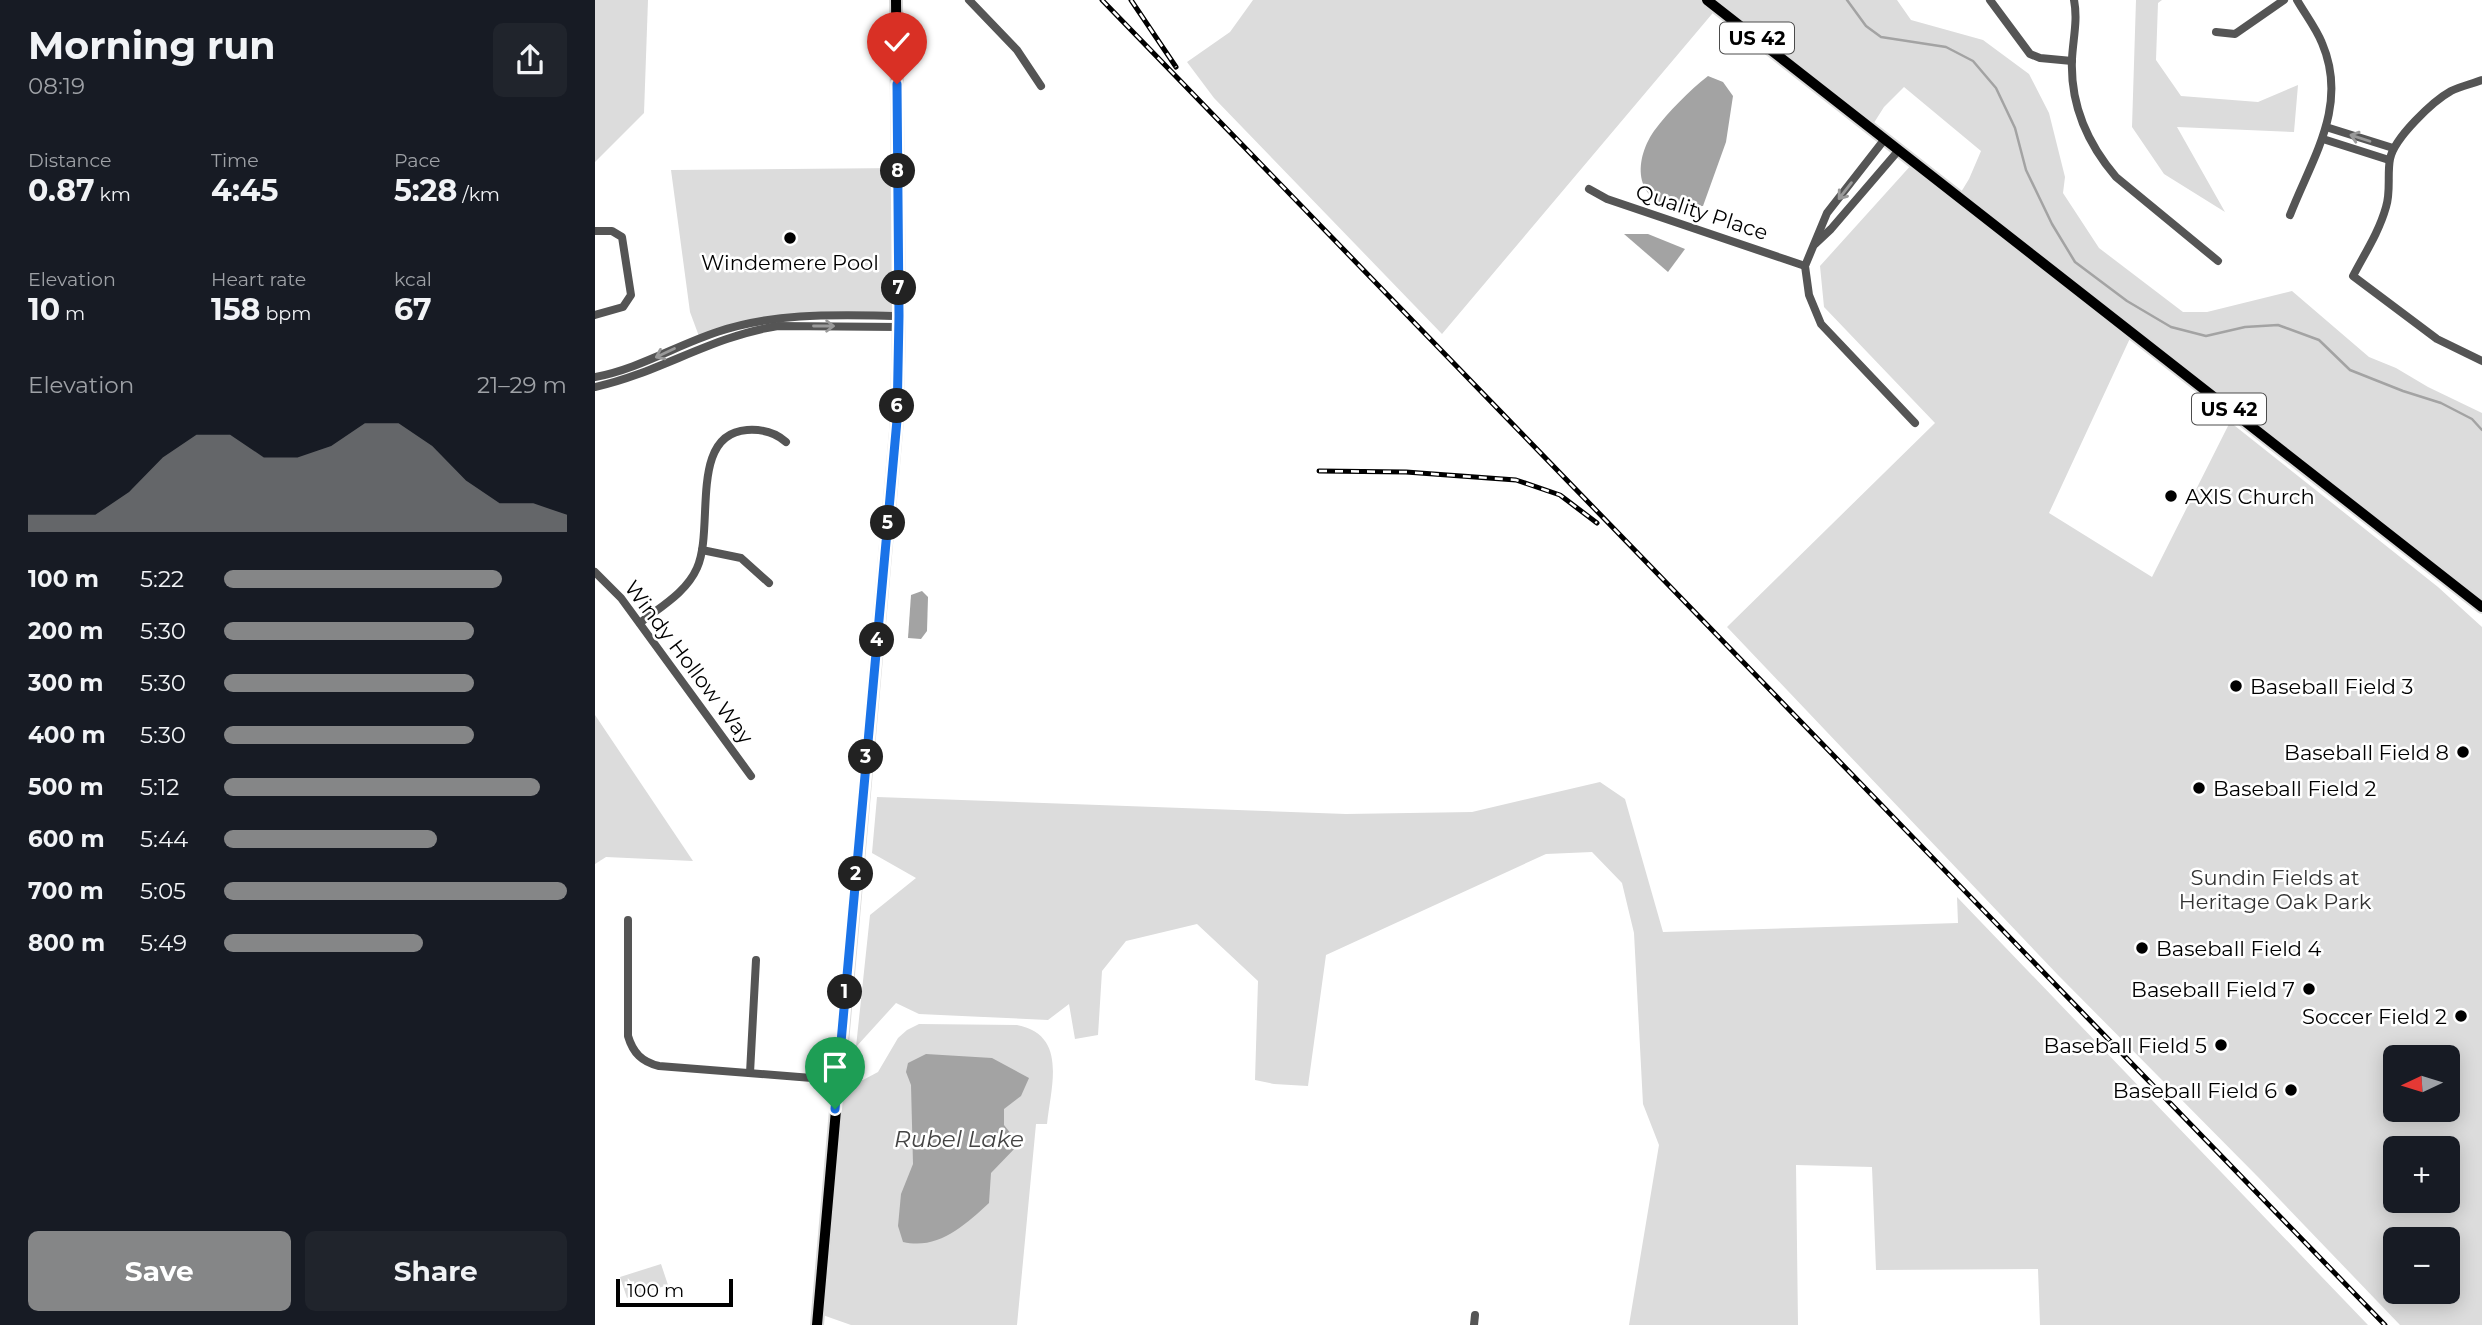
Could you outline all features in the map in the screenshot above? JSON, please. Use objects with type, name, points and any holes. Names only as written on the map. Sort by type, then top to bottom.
[{"type":"main road","points":[[817,1325],[893,478],[898,396],[897,0]]},
{"type":"main road","name":"US 42","points":[[1707,0],[2482,607]]},
{"type":"street","points":[[969,0],[1017,50],[1041,86]]},
{"type":"street","points":[[1990,0],[2030,54],[2041,58],[2072,61]]},
{"type":"street","points":[[2074,0],[2076,12],[2072,61],[2077,109],[2085,132],[2116,177],[2218,261]]},
{"type":"street","points":[[2216,32],[2235,34],[2284,0]]},
{"type":"street","points":[[2290,215],[2323,139],[2332,107],[2332,77],[2322,43],[2297,0]]},
{"type":"street","points":[[2482,80],[2442,97],[2393,148],[2389,160],[2387,204],[2378,229],[2353,276],[2437,339],[2482,360]]},
{"type":"street","points":[[2326,127],[2393,148]]},
{"type":"street","points":[[2323,139],[2389,160]]},
{"type":"street","points":[[1884,140],[1827,213],[1805,266],[1809,295],[1821,324],[1915,423]]},
{"type":"street","points":[[1813,246],[1898,151]]},
{"type":"street","name":"Quality Place","points":[[1589,189],[1607,199],[1805,266]]},
{"type":"street","points":[[595,231],[612,231],[622,237],[631,295],[624,307],[595,315]]},
{"type":"street","points":[[595,377],[624,370],[716,332],[759,321],[803,316],[899,321]]},
{"type":"street","points":[[595,387],[639,375],[722,339],[761,329],[899,321]]},
{"type":"street","points":[[640,623],[684,587],[697,568],[702,550],[711,456],[719,443],[734,432],[753,430],[778,435],[786,442]]},
{"type":"street","points":[[702,550],[741,558],[769,583]]},
{"type":"street","name":"Windy Hollow Way","points":[[595,572],[613,589],[640,623],[751,776]]},
{"type":"street","points":[[628,920],[627,1027],[634,1051],[649,1064],[838,1080]]},
{"type":"street","points":[[750,1073],[756,960]]},
{"type":"green space","points":[[595,0],[648,0],[644,113],[595,162]]},
{"type":"green space","name":"Sundin Fields at Heritage Oak Park","points":[[1253,0],[1897,0],[1911,20],[1983,40],[2029,74],[2049,113],[2065,177],[2063,193],[2099,248],[2183,312],[2207,312],[2292,291],[2369,357],[2396,368],[2482,413],[2482,607],[2132,334],[2049,513],[2152,577],[2230,422],[2438,587],[2482,627],[2482,1325],[2400,1325],[2058,975],[1727,627],[1935,423],[1824,307],[1820,266],[1913,163],[1958,197],[1981,151],[1904,87],[1884,107],[1870,129],[1717,8],[1442,334],[1214,98],[1187,62],[1230,32]]},
{"type":"green space","points":[[2136,0],[2162,0],[2158,3],[2156,60],[2181,96],[2258,102],[2298,85],[2294,132],[2177,127],[2225,212],[2164,174],[2132,127]]},
{"type":"green space","name":"Windemere Pool","points":[[898,168],[899,316],[774,319],[700,339],[690,312],[671,170]]},
{"type":"green space","points":[[595,715],[693,861],[606,857],[595,864]]},
{"type":"green space","points":[[1600,782],[1625,799],[1663,932],[1958,923],[1957,897],[2368,1325],[2040,1325],[2038,1269],[1876,1270],[1872,1167],[1796,1165],[1798,1325],[1629,1325],[1659,1145],[1643,1104],[1634,933],[1622,883],[1592,852],[1546,854],[1326,955],[1308,1086],[1255,1080],[1258,981],[1197,924],[1126,941],[1102,971],[1098,1035],[1075,1039],[1069,1004],[1048,1020],[919,1014],[896,1003],[856,1047],[870,915],[916,878],[872,853],[877,797],[1346,814],[1472,812]]},
{"type":"green space","points":[[919,1024],[1017,1025],[1044,1039],[1050,1051],[1053,1079],[1047,1124],[1036,1124],[1017,1325],[851,1325],[817,1313],[837,1080],[863,1080],[878,1072],[898,1038]]},
{"type":"green space","points":[[661,1264],[668,1285],[627,1298],[620,1277]]},
{"type":"water","points":[[1708,76],[1723,82],[1733,96],[1726,142],[1703,206],[1666,204],[1654,199],[1646,191],[1642,180],[1642,156],[1654,131],[1679,102]]},
{"type":"water","points":[[1624,234],[1648,234],[1685,249],[1668,272]]},
{"type":"water","points":[[922,591],[928,597],[927,631],[921,639],[908,638],[911,595]]},
{"type":"water","name":"Rubel Lake","points":[[926,1054],[992,1058],[1029,1078],[1021,1096],[1004,1109],[1004,1125],[1019,1144],[991,1173],[989,1203],[950,1234],[928,1243],[916,1244],[903,1242],[898,1226],[901,1194],[913,1164],[911,1085],[906,1072],[908,1063]]},
{"type":"waterway","points":[[1847,0],[1866,26],[1881,37],[1946,47],[1973,61],[1996,88],[2015,128],[2026,170],[2052,224],[2075,262],[2127,301],[2171,327],[2206,336],[2245,327],[2278,325],[2319,340],[2350,370],[2441,403],[2472,419],[2482,430]]},
{"type":"railway","points":[[1102,0],[2385,1325]]},
{"type":"railway","points":[[1131,0],[1176,67]]},
{"type":"railway","points":[[1319,471],[1406,472],[1516,480],[1560,495],[1597,523]]},
{"type":"place","name":"Windemere Pool","points":[[790,238]]},
{"type":"place","name":"AXIS Church","points":[[2171,496]]},
{"type":"place","name":"Baseball Field 3","points":[[2236,686]]},
{"type":"place","name":"Baseball Field 8","points":[[2463,752]]},
{"type":"place","name":"Baseball Field 2","points":[[2199,788]]},
{"type":"place","name":"Baseball Field 4","points":[[2142,948]]},
{"type":"place","name":"Baseball Field 7","points":[[2309,989]]},
{"type":"place","name":"Soccer Field 2","points":[[2461,1016]]},
{"type":"place","name":"Baseball Field 5","points":[[2221,1045]]},
{"type":"place","name":"Baseball Field 6","points":[[2291,1090]]},
{"type":"route","points":[[835,1109],[897,420],[897,84]]}]
